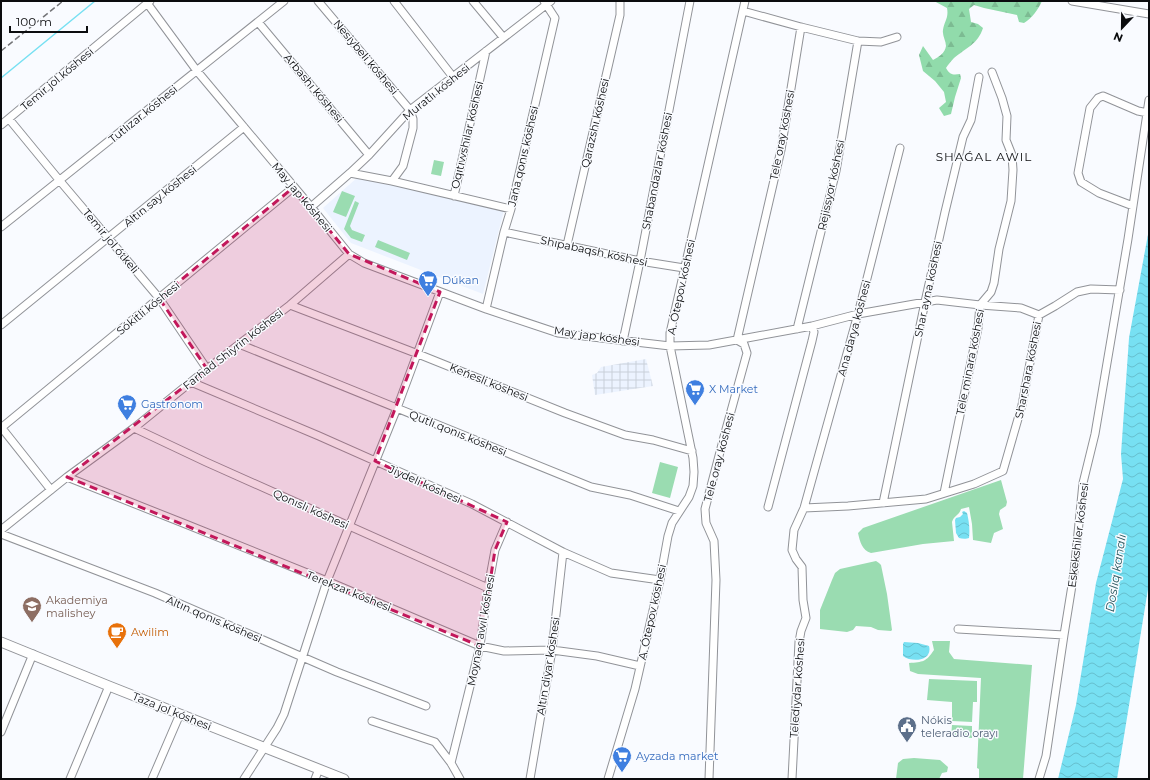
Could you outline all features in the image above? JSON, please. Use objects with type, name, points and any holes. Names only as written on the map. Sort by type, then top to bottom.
[{"type":"main road","name":"Taza jol kóshesi","points":[[1,642],[344,779]]},
{"type":"street","name":"Tutlızar kóshesi","points":[[1,227],[284,1]]},
{"type":"street","name":"Nesiybeli kóshesi","points":[[318,1],[410,110]]},
{"type":"street","points":[[394,1],[453,77]]},
{"type":"street","points":[[473,1],[503,37]]},
{"type":"street","name":"Qarazshı kóshesi","points":[[567,245],[620,15],[620,1]]},
{"type":"street","name":"Shabandazlar kóshesi","points":[[623,341],[640,261],[690,1]]},
{"type":"street","name":"A. Ótepov kóshesi","points":[[608,779],[635,689],[660,580],[668,536],[672,523],[689,497],[693,486],[694,472],[692,451],[670,346],[670,333],[745,1]]},
{"type":"street","points":[[1072,1],[1149,14]]},
{"type":"street","name":"May jap kóshesi","points":[[149,2],[197,71],[312,207],[349,254],[364,263],[486,309],[558,332],[670,346],[709,345],[812,326],[858,314],[937,300],[1021,308],[1039,315]]},
{"type":"street","name":"Temir jol kóshesi","points":[[1,125],[149,2]]},
{"type":"street","name":"Muratlı kóshesi","points":[[312,207],[369,155],[410,110],[547,2]]},
{"type":"street","name":"Jańa qonıs kóshesi","points":[[486,309],[504,232],[511,209],[555,18],[547,2]]},
{"type":"street","points":[[743,11],[858,41],[881,42],[897,38]]},
{"type":"street","name":"Arbashı kóshesi","points":[[258,22],[369,155]]},
{"type":"street","name":"Tele oray kóshesi","points":[[709,779],[716,580],[714,542],[706,523],[705,509],[748,353],[744,344],[736,340],[781,150],[801,27]]},
{"type":"street","name":"Rejissyor kóshesi","points":[[797,329],[836,171],[858,41]]},
{"type":"street","name":"Oqıtıwshılar kóshesi","points":[[454,196],[486,51]]},
{"type":"street","name":"Tele minara kóshesi","points":[[944,493],[978,328],[980,305],[991,292],[994,283],[999,249],[1011,200],[1013,170],[1012,155],[1006,140],[1007,116],[992,72]]},
{"type":"street","name":"Shar ayna kóshesi","points":[[883,503],[925,302],[963,137],[971,120],[979,77]]},
{"type":"street","points":[[1133,206],[1099,193],[1081,182],[1078,173],[1090,108],[1098,98],[1103,96],[1138,111],[1148,113]]},
{"type":"street","name":"Eskekshiler kóshesi","points":[[1039,779],[1046,756],[1074,573],[1083,483],[1095,434],[1120,290],[1149,100]]},
{"type":"street","points":[[392,181],[403,166],[413,128],[413,119],[410,110]]},
{"type":"street","name":"Temir jol ótkeli","points":[[9,119],[159,298],[207,369]]},
{"type":"street","name":"Altın say kóshesi","points":[[1,325],[244,127]]},
{"type":"street","name":"Ana darya kóshesi","points":[[804,508],[858,314],[900,148]]},
{"type":"street","points":[[350,173],[392,181],[511,209]]},
{"type":"street","name":"Sókitli kóshesi","points":[[1,428],[294,187]]},
{"type":"street","name":"Shıpabaqsh kóshesi","points":[[504,232],[640,261],[684,268]]},
{"type":"street","name":"Farhad Shiyrin kóshesi","points":[[1,530],[67,477],[134,428],[290,305],[349,254]]},
{"type":"street","points":[[1039,315],[1077,292],[1091,289],[1120,290]]},
{"type":"street","points":[[244,779],[265,748],[284,714],[327,581],[397,408],[440,292]]},
{"type":"street","name":"Keńesli kóshesi","points":[[290,305],[625,435],[652,440],[692,451]]},
{"type":"street","name":"Sharshara kóshesi","points":[[944,493],[974,484],[1003,471],[1022,405],[1039,315]]},
{"type":"street","points":[[768,507],[812,341],[814,332],[812,326]]},
{"type":"street","name":"Qutlı qonıs kóshesi","points":[[239,344],[591,487],[630,495],[680,511]]},
{"type":"street","name":"Jiydeli kóshesi","points":[[191,382],[472,504],[563,552],[611,573],[660,580]]},
{"type":"street","points":[[1,428],[51,490]]},
{"type":"street","name":"Qonıslı kóshesi","points":[[134,428],[206,462],[488,588]]},
{"type":"street","name":"Terekzar kóshesi","points":[[67,477],[327,581],[480,646],[504,651],[552,650],[597,656],[640,666]]},
{"type":"street","points":[[804,508],[848,506],[926,499],[944,493]]},
{"type":"street","name":"Telediydar kóshesi","points":[[792,779],[799,642],[806,618],[803,600],[802,567],[792,550],[794,530],[804,508]]},
{"type":"street","name":"Moynaq awıl kóshesi","points":[[451,763],[480,646],[495,550],[507,522]]},
{"type":"street","name":"Altın qonıs kóshesi","points":[[1,534],[155,593],[337,672],[426,706]]},
{"type":"street","name":"Altın diyar kóshesi","points":[[530,779],[552,650],[563,552]]},
{"type":"street","points":[[958,629],[1064,635]]},
{"type":"street","points":[[1,732],[32,654]]},
{"type":"street","points":[[70,779],[109,686]]},
{"type":"street","points":[[152,779],[180,714]]},
{"type":"street","points":[[372,721],[435,742],[451,763],[460,779]]},
{"type":"street","points":[[315,779],[319,769]]},
{"type":"highlighted area","points":[[294,187],[349,254],[440,292],[375,461],[507,522],[495,550],[480,646],[67,477],[207,369],[159,298]]},
{"type":"shaded area","points":[[358,177],[504,210],[483,294],[351,243],[323,208]]},
{"type":"shaded area","points":[[646,359],[653,386],[595,395],[592,375],[597,373],[601,367]]},
{"type":"green space","points":[[934,1],[1042,1],[1039,8],[1030,19],[1024,23],[1019,22],[1017,15],[974,5],[969,9],[971,22],[978,24],[983,28],[975,42],[954,58],[946,68],[952,74],[960,74],[961,78],[951,114],[944,116],[939,108],[946,102],[944,92],[935,81],[923,71],[919,55],[923,46],[933,60],[944,51],[946,46],[943,32],[947,8]]},
{"type":"green space","points":[[434,160],[444,162],[441,176],[431,174]]},
{"type":"green space","points":[[342,191],[355,196],[346,217],[333,212]]},
{"type":"green space","points":[[355,201],[359,203],[350,226],[352,230],[365,235],[362,242],[351,238],[344,229]]},
{"type":"green space","points":[[378,240],[410,253],[407,260],[375,247]]},
{"type":"green space","points":[[660,462],[678,467],[670,498],[652,493]]},
{"type":"green space","points":[[1001,480],[1007,502],[1006,506],[1000,510],[999,514],[1003,529],[994,533],[991,543],[973,540],[969,507],[961,509],[952,522],[954,541],[923,544],[871,553],[865,550],[862,545],[858,533],[863,528]]},
{"type":"green space","points":[[876,561],[881,565],[892,630],[878,630],[871,627],[856,626],[853,630],[847,632],[820,629],[820,610],[835,573],[840,569]]},
{"type":"green space","points":[[932,641],[950,641],[949,652],[954,659],[1032,665],[1023,779],[979,779],[979,769],[977,768],[981,678],[918,674],[910,671],[909,663],[924,661],[934,650]]},
{"type":"green space","points":[[929,679],[977,681],[977,702],[973,702],[972,722],[952,721],[952,702],[927,700]]},
{"type":"green space","points":[[952,725],[972,726],[972,738],[951,737]]},
{"type":"green space","points":[[914,758],[940,760],[948,767],[947,772],[942,773],[939,779],[896,779],[898,763],[903,759]]},
{"type":"water","name":"Doslıq kanalı","points":[[1149,229],[1149,583],[1117,779],[1058,779],[1076,705],[1096,583],[1123,479],[1121,454],[1129,338]]},
{"type":"water","points":[[964,511],[967,513],[969,522],[969,538],[966,539],[959,538],[956,533],[955,520],[963,514],[962,512]]},
{"type":"water","points":[[904,642],[918,643],[929,646],[928,655],[925,658],[916,660],[911,660],[903,656]]},
{"type":"waterway","points":[[1,78],[95,1]]},
{"type":"railway","points":[[1,51],[63,1]]},
{"type":"place","name":"Dúkan","points":[[428,297]]},
{"type":"place","name":"X Market","points":[[695,406]]},
{"type":"place","name":"Gastronom","points":[[127,421]]},
{"type":"place","name":"Akademiya malishey","points":[[32,623]]},
{"type":"place","name":"Awilim","points":[[117,649]]},
{"type":"place","name":"Nókis teleradio orayı","points":[[907,743]]},
{"type":"place","name":"Ayzada market","points":[[622,773]]},
{"type":"district","name":"SHAǴAL AWIL","points":[[984,157]]}]
